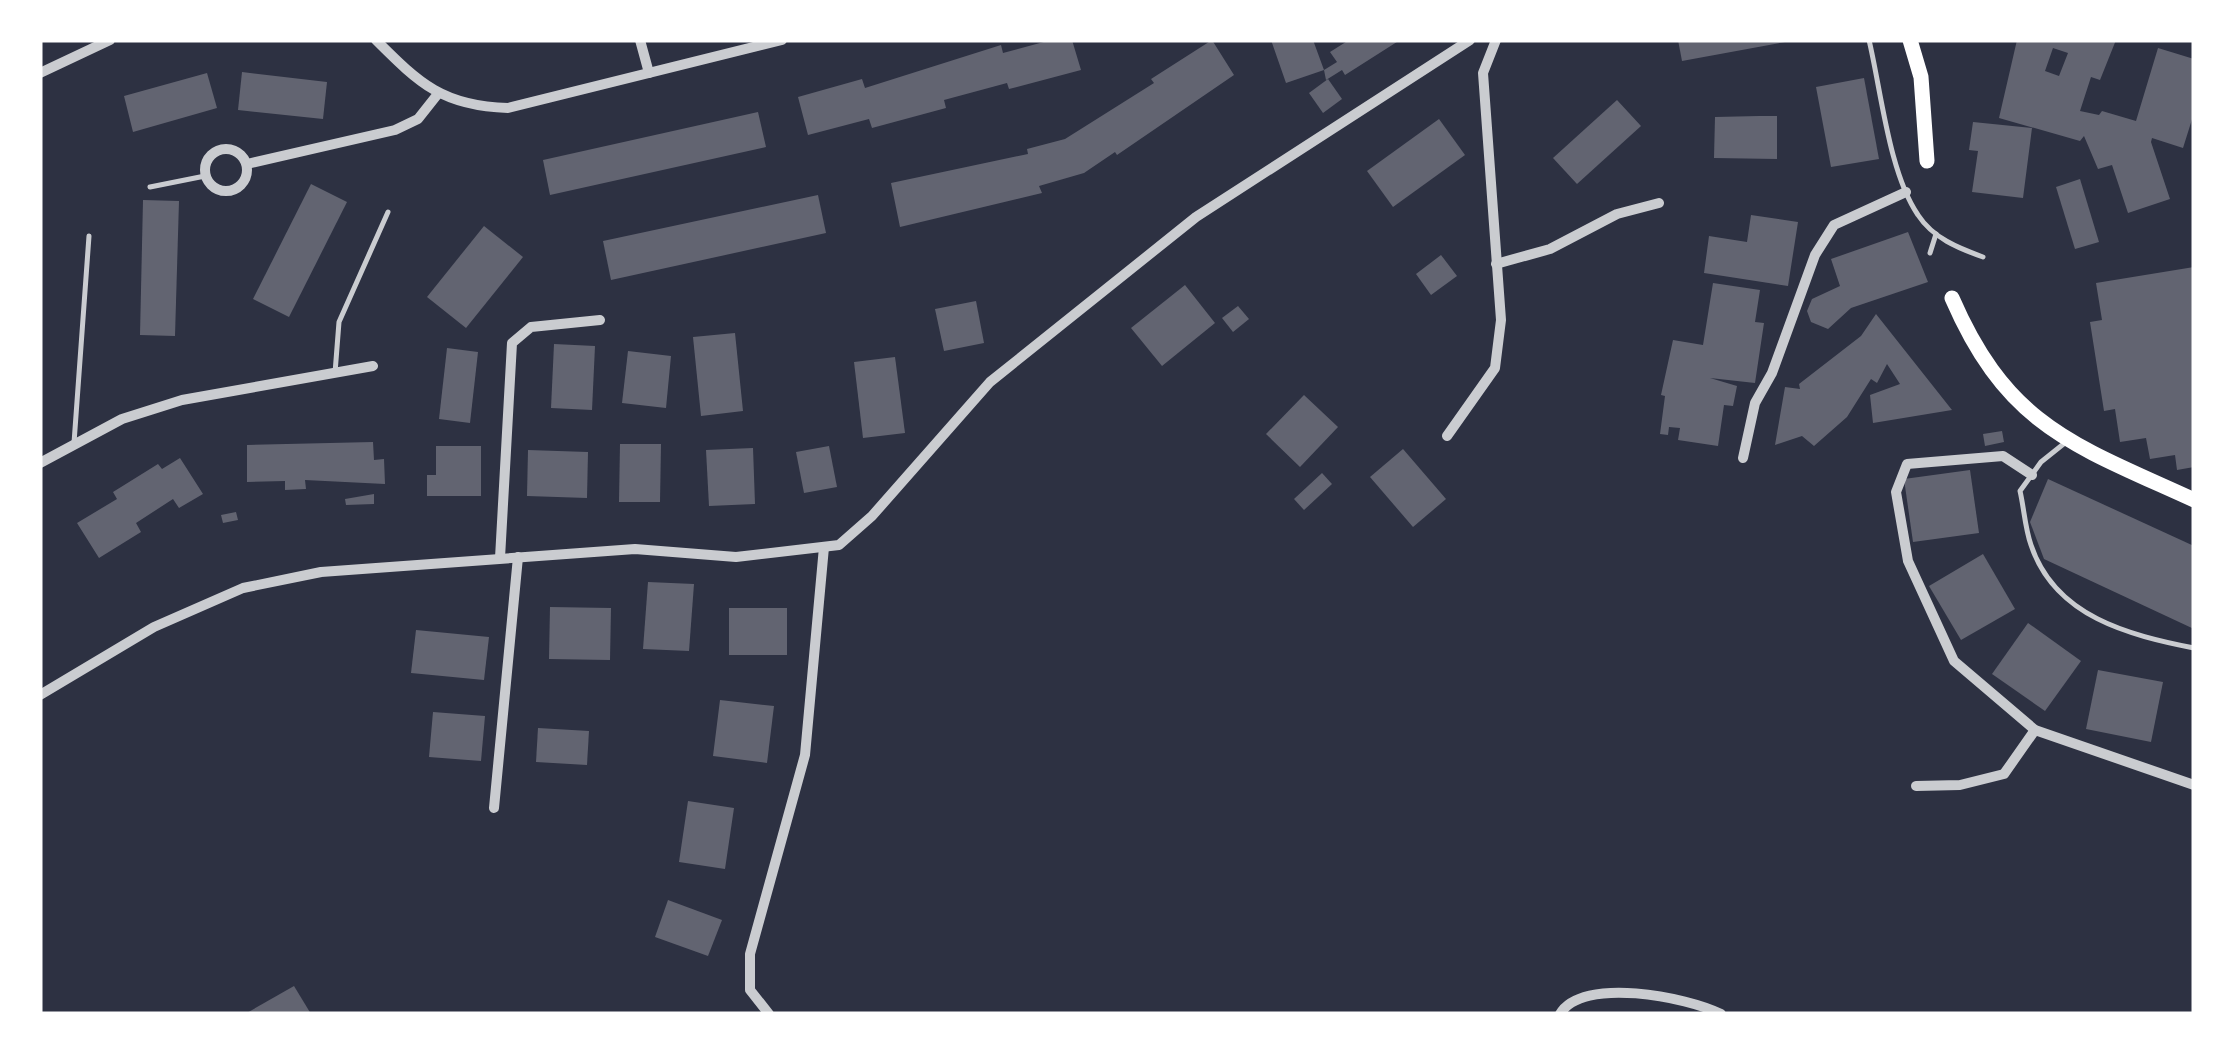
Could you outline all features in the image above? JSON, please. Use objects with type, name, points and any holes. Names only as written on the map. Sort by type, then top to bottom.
[{"type":"main road","points":[[1910,40],[1922,90],[1927,162]]},
{"type":"main road","points":[[1952,298],[1974,349],[2002,385],[2066,442],[2194,500]]},
{"type":"street","points":[[40,73],[110,40]]},
{"type":"street","points":[[376,40],[437,94],[471,107],[508,108],[782,40]]},
{"type":"street","points":[[640,40],[648,73]]},
{"type":"street","points":[[40,694],[154,627],[243,588],[320,572],[635,549],[736,557],[839,545],[872,516],[990,382],[1196,217],[1470,40]]},
{"type":"street","points":[[1448,436],[1495,368],[1501,320],[1483,73],[1496,40]]},
{"type":"street","points":[[247,164],[395,130],[418,119],[437,94]]},
{"type":"street","points":[[220,150],[236,151],[247,164],[245,181],[232,191],[216,189],[205,176],[207,160],[220,150]]},
{"type":"street","points":[[1742,458],[1755,402],[1772,373],[1815,255],[1834,225],[1906,192]]},
{"type":"street","points":[[1496,264],[1550,248],[1617,214],[1659,203]]},
{"type":"street","points":[[500,558],[512,343],[531,327],[600,320]]},
{"type":"street","points":[[40,464],[122,419],[182,400],[335,376],[373,366]]},
{"type":"street","points":[[2032,475],[2003,456],[1907,464],[1896,492],[1908,561],[1954,662],[2035,730],[2194,785]]},
{"type":"street","points":[[769,1014],[750,990],[750,954],[805,756],[824,547]]},
{"type":"street","points":[[494,808],[518,557]]},
{"type":"street","points":[[1916,786],[1960,785],[2004,774],[2035,730]]},
{"type":"street","points":[[1560,1014],[1580,996],[1612,992],[1721,1014]]},
{"type":"lane","points":[[1869,40],[1906,192],[1918,216],[1954,247],[1983,257]]},
{"type":"lane","points":[[150,186],[205,176]]},
{"type":"lane","points":[[335,376],[339,322],[388,212]]},
{"type":"lane","points":[[1930,252],[1936,234]]},
{"type":"lane","points":[[74,444],[89,236]]},
{"type":"lane","points":[[2066,442],[2020,491],[2031,547],[2063,598],[2124,634],[2194,648]]},
{"type":"building","points":[[1051,40],[1072,40],[1081,70],[1009,89],[1007,83],[944,100],[946,108],[872,128],[869,119],[808,135],[798,97],[862,79],[865,88],[1001,45],[1003,53]]},
{"type":"building","points":[[1212,40],[1234,75],[1117,155],[1115,152],[1084,173],[1039,186],[1042,193],[900,227],[891,183],[1028,154],[1027,149],[1065,139],[1154,83],[1151,79]]},
{"type":"building","points":[[1271,40],[1313,40],[1324,70],[1286,83]]},
{"type":"building","points":[[1349,40],[1400,40],[1345,75],[1342,70],[1326,80],[1324,70],[1337,62],[1330,52]]},
{"type":"building","points":[[1678,40],[1785,40],[1785,42],[1682,61]]},
{"type":"building","points":[[2017,40],[2116,40],[2100,80],[2091,77],[2080,111],[2099,115],[2102,111],[2136,121],[2158,48],[2194,59],[2194,113],[2183,148],[2152,138],[2151,142],[2170,199],[2128,213],[2112,165],[2098,169],[2084,136],[2080,141],[1999,118]],"holes":[[[2053,48],[2068,53],[2059,76],[2045,71]]]},
{"type":"building","points":[[242,72],[327,82],[323,119],[238,110]]},
{"type":"building","points":[[207,73],[217,108],[133,132],[124,96]]},
{"type":"building","points":[[1864,78],[1879,159],[1831,167],[1816,87]]},
{"type":"building","points":[[1328,79],[1342,99],[1323,113],[1309,93]]},
{"type":"building","points":[[1617,100],[1641,126],[1577,184],[1553,158]]},
{"type":"building","points":[[758,112],[766,147],[550,195],[543,160]]},
{"type":"building","points":[[1777,116],[1777,159],[1714,158],[1715,117]]},
{"type":"building","points":[[1439,119],[1465,155],[1393,207],[1367,171]]},
{"type":"building","points":[[1973,122],[2032,128],[2023,198],[1972,192],[1978,151],[1969,150]]},
{"type":"building","points":[[2080,179],[2099,242],[2075,249],[2056,187]]},
{"type":"building","points":[[311,184],[347,202],[289,317],[253,299]]},
{"type":"building","points":[[818,195],[826,233],[611,280],[603,241]]},
{"type":"building","points":[[143,200],[179,201],[175,336],[140,335]]},
{"type":"building","points":[[1751,215],[1798,222],[1788,286],[1704,273],[1709,236],[1747,242]]},
{"type":"building","points":[[484,226],[523,257],[466,328],[427,297]]},
{"type":"building","points":[[1908,232],[1928,282],[1851,308],[1828,329],[1811,322],[1807,311],[1812,299],[1840,286],[1831,259]]},
{"type":"building","points":[[1441,255],[1457,276],[1431,295],[1416,274]]},
{"type":"building","points":[[2194,267],[2194,467],[2177,470],[2175,455],[2150,459],[2146,438],[2120,442],[2115,409],[2104,411],[2090,322],[2102,320],[2096,283]]},
{"type":"building","points":[[1713,283],[1760,290],[1755,322],[1764,323],[1755,383],[1710,378],[1737,386],[1733,406],[1724,405],[1718,446],[1678,440],[1680,428],[1669,427],[1668,435],[1660,434],[1665,396],[1661,395],[1673,340],[1703,345]]},
{"type":"building","points":[[1185,285],[1215,323],[1162,366],[1131,328]]},
{"type":"building","points":[[976,301],[984,343],[944,351],[935,309]]},
{"type":"building","points":[[1238,306],[1249,319],[1233,332],[1222,318]]},
{"type":"building","points":[[1876,314],[1952,410],[1873,423],[1870,395],[1900,384],[1887,364],[1877,383],[1871,379],[1847,417],[1814,446],[1802,436],[1775,445],[1785,387],[1800,389],[1799,384],[1861,336]]},
{"type":"building","points":[[735,333],[743,411],[701,416],[693,337]]},
{"type":"building","points":[[554,344],[595,346],[592,410],[551,408]]},
{"type":"building","points":[[447,348],[478,352],[470,423],[439,419]]},
{"type":"building","points":[[628,351],[671,356],[666,408],[622,403]]},
{"type":"building","points":[[895,357],[905,433],[863,438],[854,362]]},
{"type":"building","points":[[1304,395],[1338,427],[1300,467],[1266,434]]},
{"type":"building","points":[[2002,431],[2004,442],[1985,446],[1983,434]]},
{"type":"building","points":[[373,442],[374,460],[384,459],[385,484],[305,480],[306,489],[285,490],[285,481],[247,482],[247,445]]},
{"type":"building","points":[[620,444],[661,444],[660,502],[619,502]]},
{"type":"building","points":[[436,446],[481,446],[481,496],[427,496],[427,475],[436,475]]},
{"type":"building","points":[[829,446],[837,487],[804,493],[796,452]]},
{"type":"building","points":[[753,448],[755,504],[709,506],[706,450]]},
{"type":"building","points":[[1403,449],[1446,499],[1413,527],[1370,477]]},
{"type":"building","points":[[528,450],[588,452],[587,498],[527,496]]},
{"type":"building","points":[[180,458],[203,494],[179,508],[173,499],[136,523],[141,532],[99,558],[77,523],[117,499],[113,492],[158,464],[162,469]]},
{"type":"building","points":[[1970,470],[1979,533],[1913,542],[1904,479]]},
{"type":"building","points":[[1322,473],[1332,484],[1304,510],[1294,499]]},
{"type":"building","points":[[2048,479],[2194,546],[2194,629],[2044,559],[2030,522]]},
{"type":"building","points":[[374,494],[374,504],[346,505],[345,499]]},
{"type":"building","points":[[236,512],[238,520],[223,523],[221,515]]},
{"type":"building","points":[[1983,554],[2015,609],[1961,640],[1929,586]]},
{"type":"building","points":[[648,582],[694,584],[689,651],[643,649]]},
{"type":"building","points":[[550,607],[611,608],[610,660],[549,659]]},
{"type":"building","points":[[729,608],[787,608],[787,655],[729,655]]},
{"type":"building","points":[[2028,623],[2081,661],[2045,711],[1992,674]]},
{"type":"building","points":[[416,630],[489,637],[484,680],[411,673]]},
{"type":"building","points":[[2098,670],[2163,682],[2151,742],[2086,729]]},
{"type":"building","points":[[720,700],[774,706],[767,763],[713,756]]},
{"type":"building","points":[[433,712],[485,716],[481,761],[429,757]]},
{"type":"building","points":[[538,728],[589,731],[587,765],[536,762]]},
{"type":"building","points":[[688,801],[734,808],[725,869],[679,862]]},
{"type":"building","points":[[668,900],[722,920],[708,956],[655,937]]},
{"type":"building","points":[[294,986],[311,1014],[245,1014]]}]
